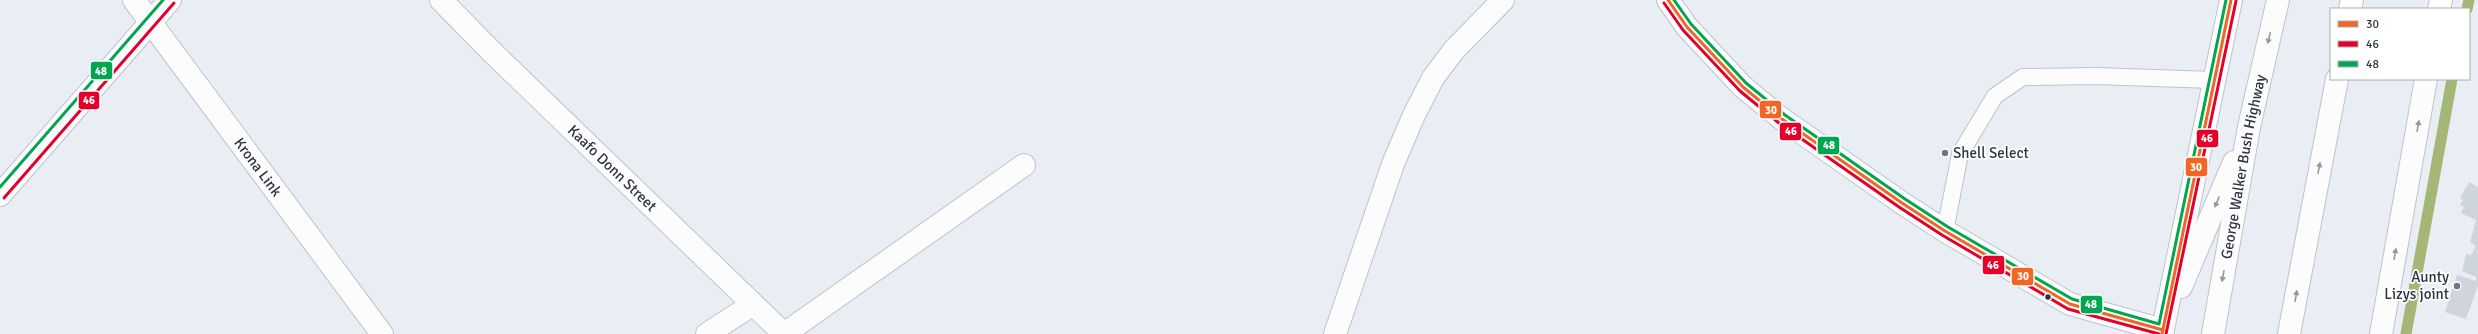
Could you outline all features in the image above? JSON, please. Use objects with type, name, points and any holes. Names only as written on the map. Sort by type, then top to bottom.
[{"type":"main road","name":"Krona Link","points":[[134,0],[149,23],[382,334]]},
{"type":"main road","points":[[2,190],[170,0]]},
{"type":"main road","name":"Kaafo Donn Street","points":[[441,0],[491,51],[784,334]]},
{"type":"main road","points":[[1335,334],[1393,164],[1414,115],[1433,78],[1454,50],[1503,0]]},
{"type":"main road","points":[[1668,0],[1687,27],[1742,87],[1789,123],[1945,231],[2070,304],[2162,333]]},
{"type":"main road","points":[[2162,333],[2231,0]]},
{"type":"main road","name":"George Walker Bush Highway","points":[[2213,334],[2249,127],[2278,0]]},
{"type":"main road","points":[[2289,334],[2337,80]]},
{"type":"main road","points":[[2381,334],[2426,80]]},
{"type":"main road","points":[[2162,333],[2249,127]]},
{"type":"main road","points":[[784,334],[1024,165]]},
{"type":"main road","points":[[707,334],[752,304]]},
{"type":"lane","points":[[1945,231],[1960,154],[1995,96],[2023,77],[2096,76],[2214,80]]},
{"type":"building","points":[[2469,182],[2478,187],[2478,288],[2475,287],[2477,288],[2466,319],[2445,312],[2457,275],[2476,281],[2476,277],[2462,271],[2466,254],[2471,255],[2476,246],[2470,242],[2476,220],[2461,213],[2464,207],[2460,205],[2463,200],[2460,198]]},
{"type":"waterway","points":[[2467,8],[2469,0]]},
{"type":"waterway","points":[[2406,334],[2452,80]]},
{"type":"transit line","name":"48","points":[[0,187],[163,0]]},
{"type":"transit line","name":"30","points":[[1668,0],[1687,27],[1743,87],[1782,119],[1902,203],[1945,231],[2070,304],[2163,330]]},
{"type":"transit line","name":"48","points":[[1674,0],[1691,24],[1746,83],[1785,115],[1905,199],[1948,227],[2072,299],[2159,324],[2226,0]]},
{"type":"transit line","name":"30","points":[[2162,334],[2231,0]]},
{"type":"transit line","name":"46","points":[[2166,334],[2236,1]]},
{"type":"transit line","name":"46","points":[[4,198],[174,3]]},
{"type":"transit line","name":"46","points":[[1664,3],[1683,30],[1740,91],[1779,123],[1899,207],[1942,235],[2068,309],[2159,334]]},
{"type":"place","name":"Shell Select","points":[[1945,153]]},
{"type":"place","name":"Aunty Lizys joint","points":[[2457,286]]}]
